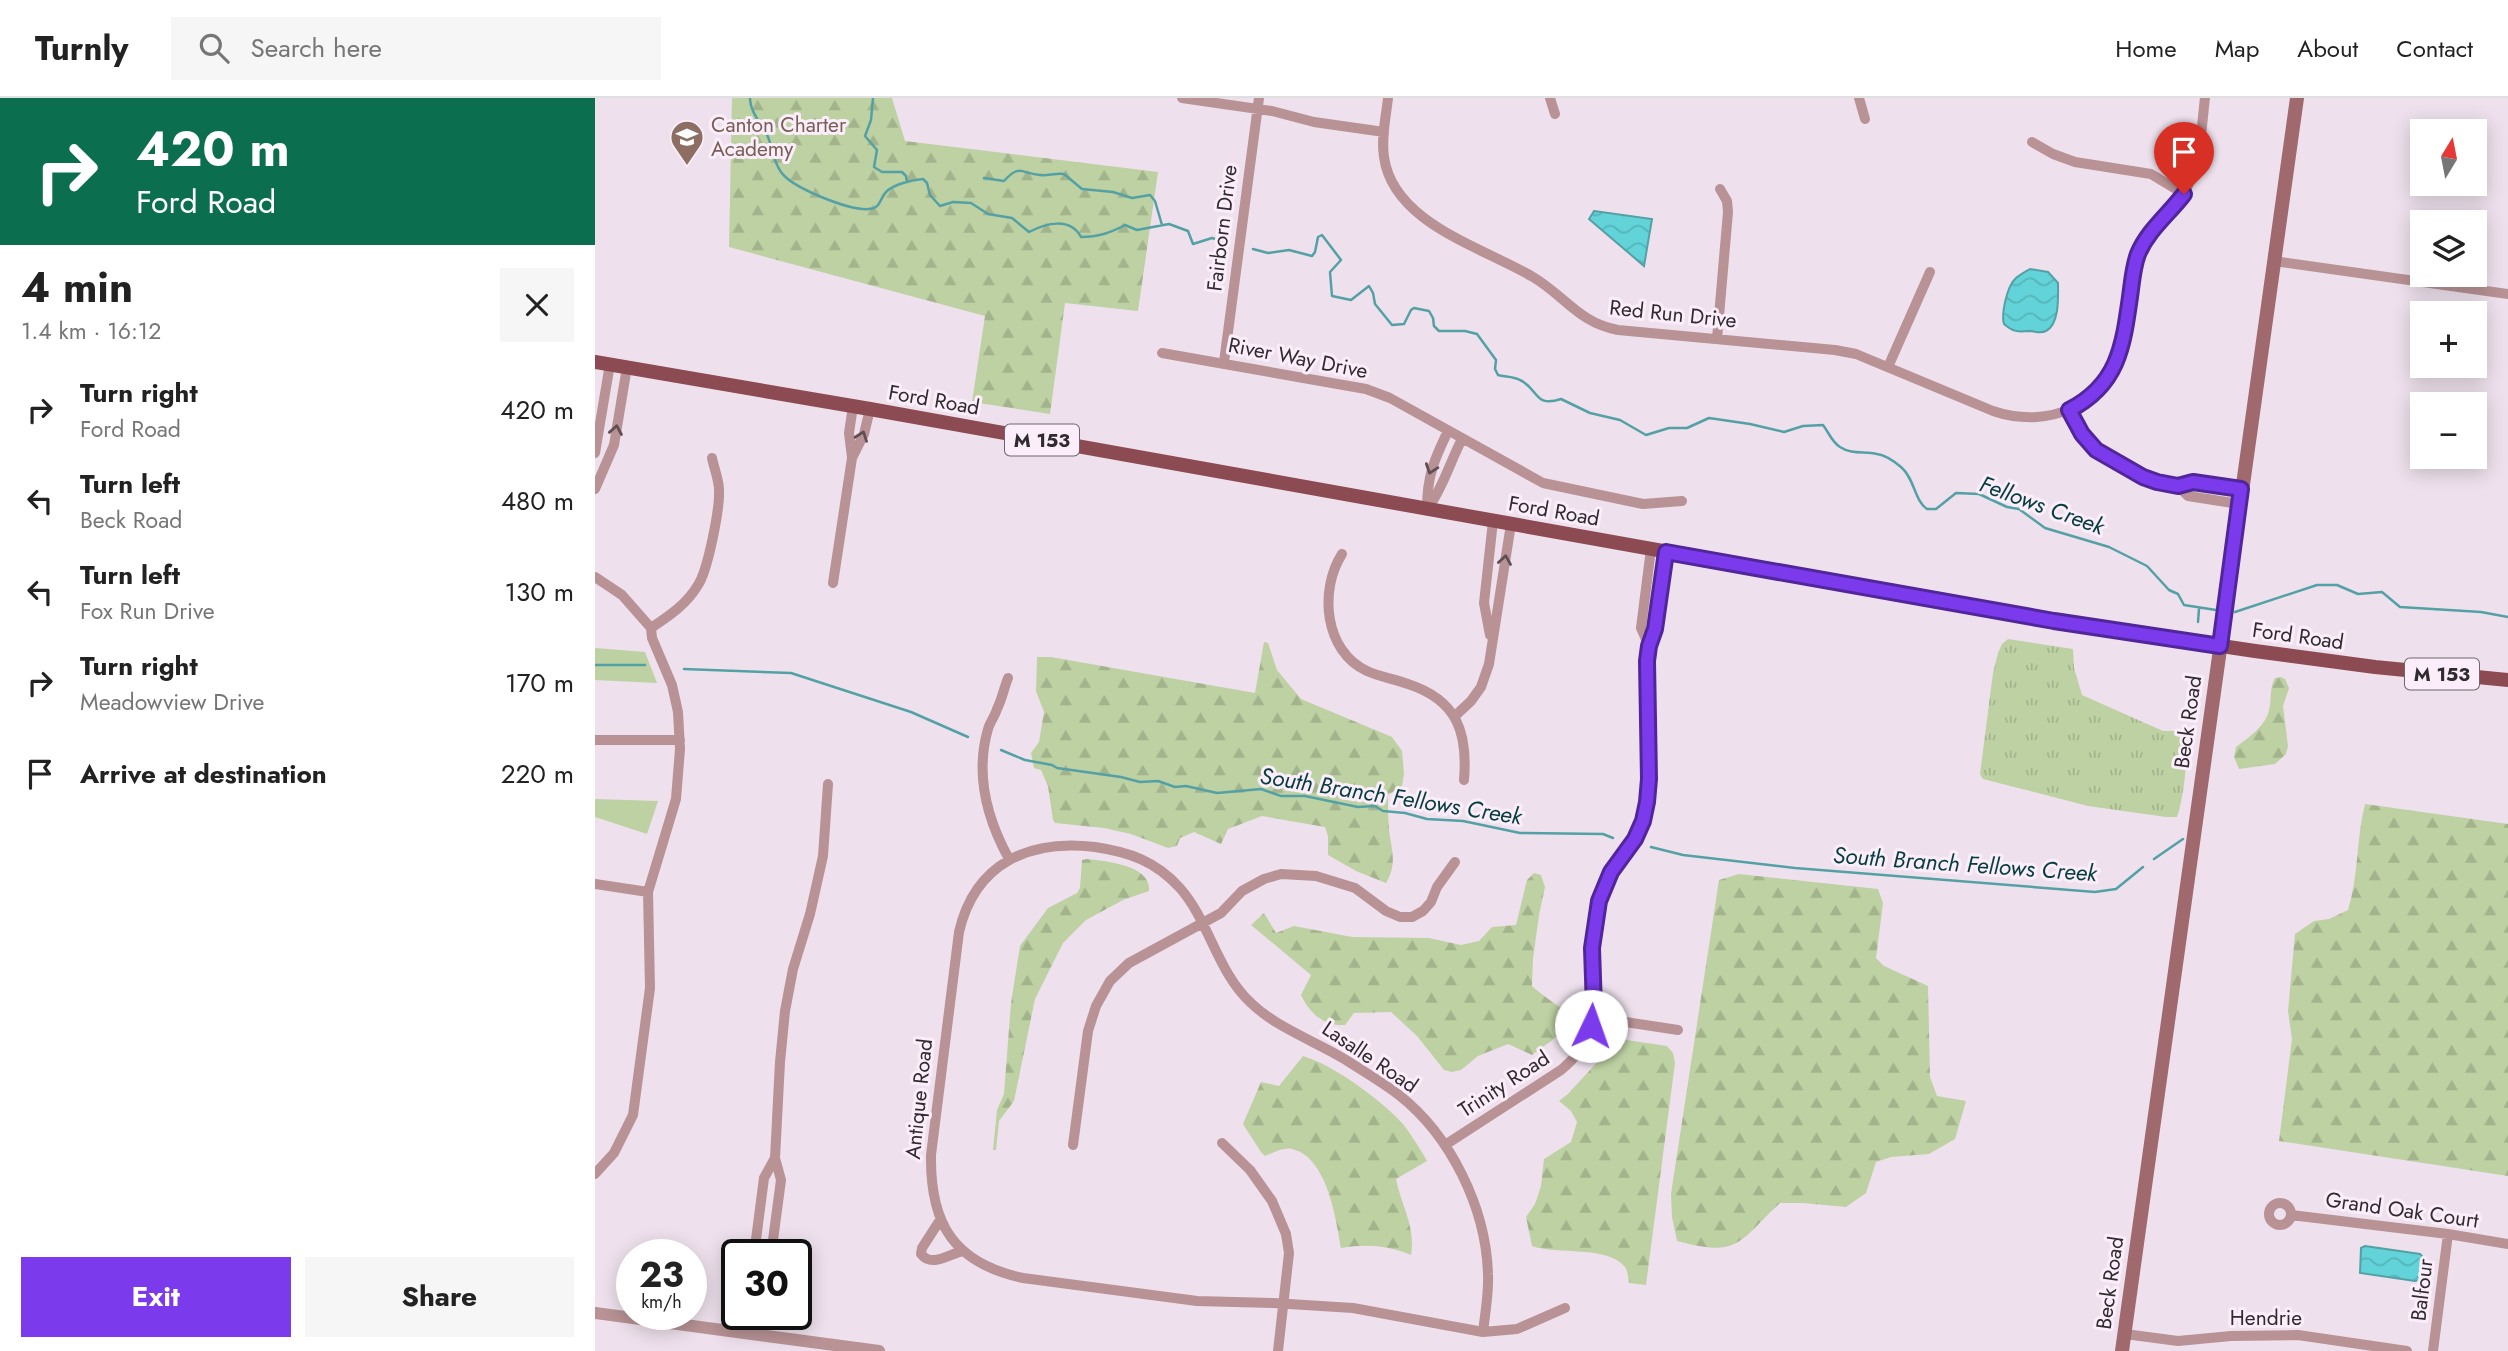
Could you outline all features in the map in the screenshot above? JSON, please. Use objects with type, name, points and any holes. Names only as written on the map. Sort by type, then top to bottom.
[{"type":"main road","name":"Beck Road","points":[[2123,1351],[2297,98]]},
{"type":"main road","name":"Ford Road","points":[[595,362],[853,405],[2054,621],[2375,667],[2508,680]]},
{"type":"street","points":[[1182,98],[1258,103],[1314,122],[1384,132]]},
{"type":"street","name":"Red Run Drive","points":[[1388,98],[1384,158],[1391,180],[1404,202],[1424,219],[1532,276],[1580,316],[1597,325],[1618,330],[1835,350],[1856,354],[2007,416],[2039,418],[2069,410]]},
{"type":"street","points":[[1550,98],[1555,114]]},
{"type":"street","points":[[1859,98],[1865,120]]},
{"type":"street","points":[[2206,98],[2196,163],[2184,194],[2149,234],[2138,254],[2123,342],[2113,369],[2094,393],[2069,410],[2089,442],[2106,457],[2157,482],[2178,486],[2193,482],[2240,497]]},
{"type":"street","name":"Fairborn Drive","points":[[1224,362],[1258,103]]},
{"type":"street","points":[[2032,142],[2075,162],[2151,174],[2184,194]]},
{"type":"street","points":[[1717,339],[1728,212],[1727,201],[1720,189]]},
{"type":"street","points":[[2274,261],[2508,294]]},
{"type":"street","points":[[1888,367],[1930,272]]},
{"type":"street","name":"River Way Drive","points":[[1163,353],[1366,389],[1390,398],[1537,480],[1553,486],[1643,503],[1682,501]]},
{"type":"street","points":[[595,453],[610,364]]},
{"type":"street","points":[[595,489],[614,445],[627,367]]},
{"type":"street","points":[[833,583],[852,458],[849,433],[853,405]]},
{"type":"street","points":[[852,458],[864,434],[870,409]]},
{"type":"street","points":[[1427,509],[1427,483],[1431,465],[1448,431]]},
{"type":"street","points":[[1427,509],[1437,496],[1446,469],[1462,439]]},
{"type":"street","points":[[651,628],[686,602],[699,585],[706,568],[719,490],[712,458]]},
{"type":"street","points":[[1492,644],[1484,590],[1493,521]]},
{"type":"street","points":[[1455,716],[1481,687],[1489,664],[1511,524]]},
{"type":"street","name":"Trinity Road","points":[[1649,646],[1641,628],[1651,549]]},
{"type":"street","name":"Trinity Road","points":[[1445,1145],[1569,1063],[1586,1041],[1593,1017],[1592,948],[1599,901],[1611,872],[1635,839],[1647,802],[1649,646],[1655,629],[1666,552]]},
{"type":"street","points":[[1342,554],[1333,568],[1328,586],[1327,604],[1337,638],[1348,655],[1365,670],[1430,694],[1455,716],[1466,753],[1464,780]]},
{"type":"street","points":[[595,577],[622,595],[651,628],[652,638],[672,685],[680,740],[676,799],[648,891],[650,988],[633,1115],[614,1153],[595,1174]]},
{"type":"street","points":[[1484,590],[1500,593]]},
{"type":"street","points":[[1007,678],[989,727],[983,774],[994,831],[1009,859]]},
{"type":"street","points":[[595,740],[680,740]]},
{"type":"street","points":[[773,1239],[781,1180],[775,1158],[785,1011],[793,969],[810,914],[823,856],[828,784]]},
{"type":"street","name":"Antique Road","points":[[1202,922],[1184,892],[1146,860],[1129,853],[1083,846],[1056,845],[1031,849],[1009,859],[975,892],[959,932],[931,1155],[930,1182],[940,1220],[963,1251],[992,1269],[1023,1278],[1197,1301],[1372,1310],[1483,1332],[1517,1329],[1565,1308]]},
{"type":"street","points":[[1073,1145],[1088,1031],[1095,1006],[1110,981],[1129,963],[1221,913],[1243,891],[1264,879],[1281,874],[1317,876],[1355,888],[1385,911],[1400,917],[1412,917],[1423,911],[1431,902],[1437,887],[1455,862]]},
{"type":"street","points":[[595,884],[648,891]]},
{"type":"street","name":"Lasalle Road","points":[[1202,922],[1235,986],[1248,1001],[1263,1014],[1344,1059],[1400,1096],[1445,1145],[1466,1184],[1485,1246],[1489,1275],[1483,1332]]},
{"type":"street","points":[[1593,1017],[1678,1030]]},
{"type":"street","points":[[1222,1143],[1250,1170],[1272,1201],[1286,1234],[1289,1253],[1277,1351]]},
{"type":"street","points":[[756,1239],[764,1178],[775,1158]]},
{"type":"street","name":"Grand Oak Court","points":[[2291,1215],[2508,1244]]},
{"type":"street","points":[[759,1217],[775,1219]]},
{"type":"street","points":[[940,1220],[922,1248],[921,1254],[925,1260],[932,1262],[963,1251]]},
{"type":"street","name":"Balfour","points":[[2433,1351],[2448,1234]]},
{"type":"street","points":[[595,1313],[761,1335],[833,1348],[879,1351]]},
{"type":"street","points":[[761,1330],[761,1335]]},
{"type":"street","name":"Hendrie","points":[[2125,1334],[2178,1341],[2231,1336],[2298,1335],[2407,1351]]},
{"type":"green space","points":[[732,98],[892,98],[905,141],[1158,172],[1138,311],[1065,303],[1050,414],[972,402],[985,316],[729,247]]},
{"type":"green space","points":[[2008,639],[2073,649],[2074,668],[2082,695],[2163,731],[2183,731],[2186,759],[2184,787],[2177,817],[2088,806],[1983,779],[1980,774],[1993,673],[1998,653]]},
{"type":"green space","points":[[1264,642],[1268,643],[1277,670],[1301,699],[1392,737],[1402,751],[1402,786],[1388,795],[1393,862],[1386,883],[1356,871],[1328,855],[1325,827],[1262,816],[1228,829],[1221,844],[1194,832],[1180,838],[1177,846],[1168,848],[1131,834],[1104,828],[1055,823],[1048,786],[1041,770],[1034,768],[1031,753],[1039,742],[1044,712],[1036,691],[1037,657],[1051,657],[1255,693]]},
{"type":"green space","points":[[595,648],[645,652],[657,683],[595,680]]},
{"type":"green space","points":[[2281,677],[2289,688],[2283,706],[2288,746],[2286,754],[2275,764],[2239,769],[2234,757],[2236,747],[2264,721],[2269,710],[2273,682],[2275,678]]},
{"type":"green space","points":[[595,799],[658,801],[647,834],[595,817]]},
{"type":"green space","points":[[2365,804],[2508,824],[2508,1176],[2279,1141],[2292,1039],[2288,1011],[2295,934],[2314,921],[2329,919],[2348,910]]},
{"type":"green space","points":[[1082,860],[1115,863],[1135,870],[1148,882],[1149,891],[1123,900],[1086,920],[1063,943],[1035,999],[1014,1101],[999,1121],[996,1150],[993,1150],[997,1110],[1004,1094],[1011,1003],[1020,946],[1048,908],[1077,893],[1080,888]]},
{"type":"green space","points":[[1534,873],[1541,875],[1545,887],[1533,959],[1532,986],[1570,1015],[1555,1038],[1532,1055],[1508,1044],[1478,1056],[1461,1070],[1452,1072],[1444,1070],[1417,1036],[1391,1012],[1354,1013],[1345,1025],[1319,1018],[1301,995],[1311,975],[1251,925],[1264,913],[1276,933],[1294,926],[1352,937],[1429,938],[1461,945],[1479,941],[1492,927],[1516,925],[1527,880]]},
{"type":"green space","points":[[1739,874],[1878,889],[1883,903],[1876,958],[1884,966],[1928,986],[1930,1077],[1937,1096],[1966,1101],[1955,1139],[1929,1154],[1891,1157],[1876,1162],[1866,1193],[1846,1207],[1780,1203],[1746,1237],[1726,1247],[1714,1248],[1677,1241],[1671,1194],[1719,880]]},
{"type":"green space","points":[[1613,1038],[1667,1046],[1673,1053],[1675,1063],[1646,1285],[1629,1283],[1625,1267],[1607,1256],[1532,1246],[1526,1217],[1535,1204],[1541,1186],[1544,1159],[1571,1142],[1577,1122],[1571,1111],[1559,1101],[1600,1059]]},
{"type":"green space","points":[[1303,1056],[1343,1075],[1382,1104],[1403,1124],[1427,1161],[1396,1179],[1410,1226],[1411,1255],[1376,1246],[1341,1248],[1328,1190],[1314,1164],[1304,1154],[1292,1149],[1265,1156],[1243,1124],[1261,1082],[1279,1086]]},
{"type":"water","points":[[1594,211],[1652,219],[1644,266],[1589,219]]},
{"type":"water","points":[[2030,269],[2048,272],[2058,283],[2056,316],[2051,327],[2044,332],[2016,331],[2004,324],[2003,320],[2009,288],[2015,279]]},
{"type":"water","points":[[2365,1246],[2420,1254],[2423,1257],[2420,1280],[2360,1273],[2361,1248]]},
{"type":"waterway","name":"Fellows Creek","points":[[750,98],[781,172],[797,185],[849,206],[873,208],[890,189],[923,179],[930,195],[940,206],[953,202],[971,203],[988,214],[1012,218],[1029,232],[1050,224],[1064,224],[1081,237],[1087,237],[1104,234],[1125,225],[1137,230],[1169,224],[1188,231],[1193,244],[1212,238],[1225,242]]},
{"type":"waterway","points":[[873,98],[871,120],[865,136],[877,150],[874,167],[882,172],[902,172],[907,182]]},
{"type":"waterway","points":[[984,178],[1004,181],[1018,171],[1043,175],[1064,174],[1082,189],[1113,192],[1132,198],[1150,195],[1155,201],[1162,225]]},
{"type":"waterway","name":"Fellows Creek","points":[[1253,249],[1268,253],[1289,250],[1312,256],[1318,237],[1322,235],[1341,260],[1330,272],[1332,296],[1351,300],[1369,286],[1375,304],[1392,325],[1404,324],[1414,308],[1429,311],[1434,326],[1439,331],[1477,334],[1496,360],[1495,369],[1498,375],[1520,380],[1546,401],[1561,399],[1590,413],[1620,420],[1646,435],[1669,428],[1687,428],[1709,418],[1784,432],[1803,426],[1823,425],[1840,447],[1854,452],[1880,455],[1901,467],[1927,509],[1936,509],[1956,493],[1979,494],[2007,507],[2019,509],[2045,528],[2109,547],[2147,566],[2169,590],[2178,594],[2184,605],[2216,610]]},
{"type":"waterway","name":"Fellows Creek","points":[[2235,612],[2317,585],[2337,585],[2358,594],[2382,592],[2400,607],[2481,612],[2508,617]]},
{"type":"waterway","name":"South Branch Fellows Creek","points":[[2198,622],[2199,609]]},
{"type":"waterway","name":"South Branch Fellows Creek","points":[[595,665],[645,665]]},
{"type":"waterway","name":"South Branch Fellows Creek","points":[[684,669],[791,673],[911,712],[968,737]]},
{"type":"waterway","name":"South Branch Fellows Creek","points":[[1001,750],[1025,760],[1057,768],[1140,782],[1158,781],[1175,787],[1186,786],[1217,793],[1261,789],[1281,796],[1305,796],[1358,807],[1375,806],[1383,811],[1427,819],[1463,821],[1520,833],[1603,834],[1613,838]]},
{"type":"waterway","name":"South Branch Fellows Creek","points":[[2154,859],[2183,839]]},
{"type":"waterway","name":"South Branch Fellows Creek","points":[[1651,847],[1683,855],[1795,868],[2095,892],[2116,889],[2143,867]]},
{"type":"place","name":"Canton Charter Academy","points":[[687,167]]},
{"type":"route","points":[[1591,1026],[1594,1008],[1591,962],[1599,901],[1611,872],[1635,839],[1647,802],[1647,661],[1655,629],[1666,552],[2054,621],[2220,646],[2241,489],[2193,482],[2178,486],[2143,477],[2096,450],[2082,434],[2069,410],[2094,393],[2113,369],[2123,342],[2138,254],[2149,234],[2184,194]]}]
